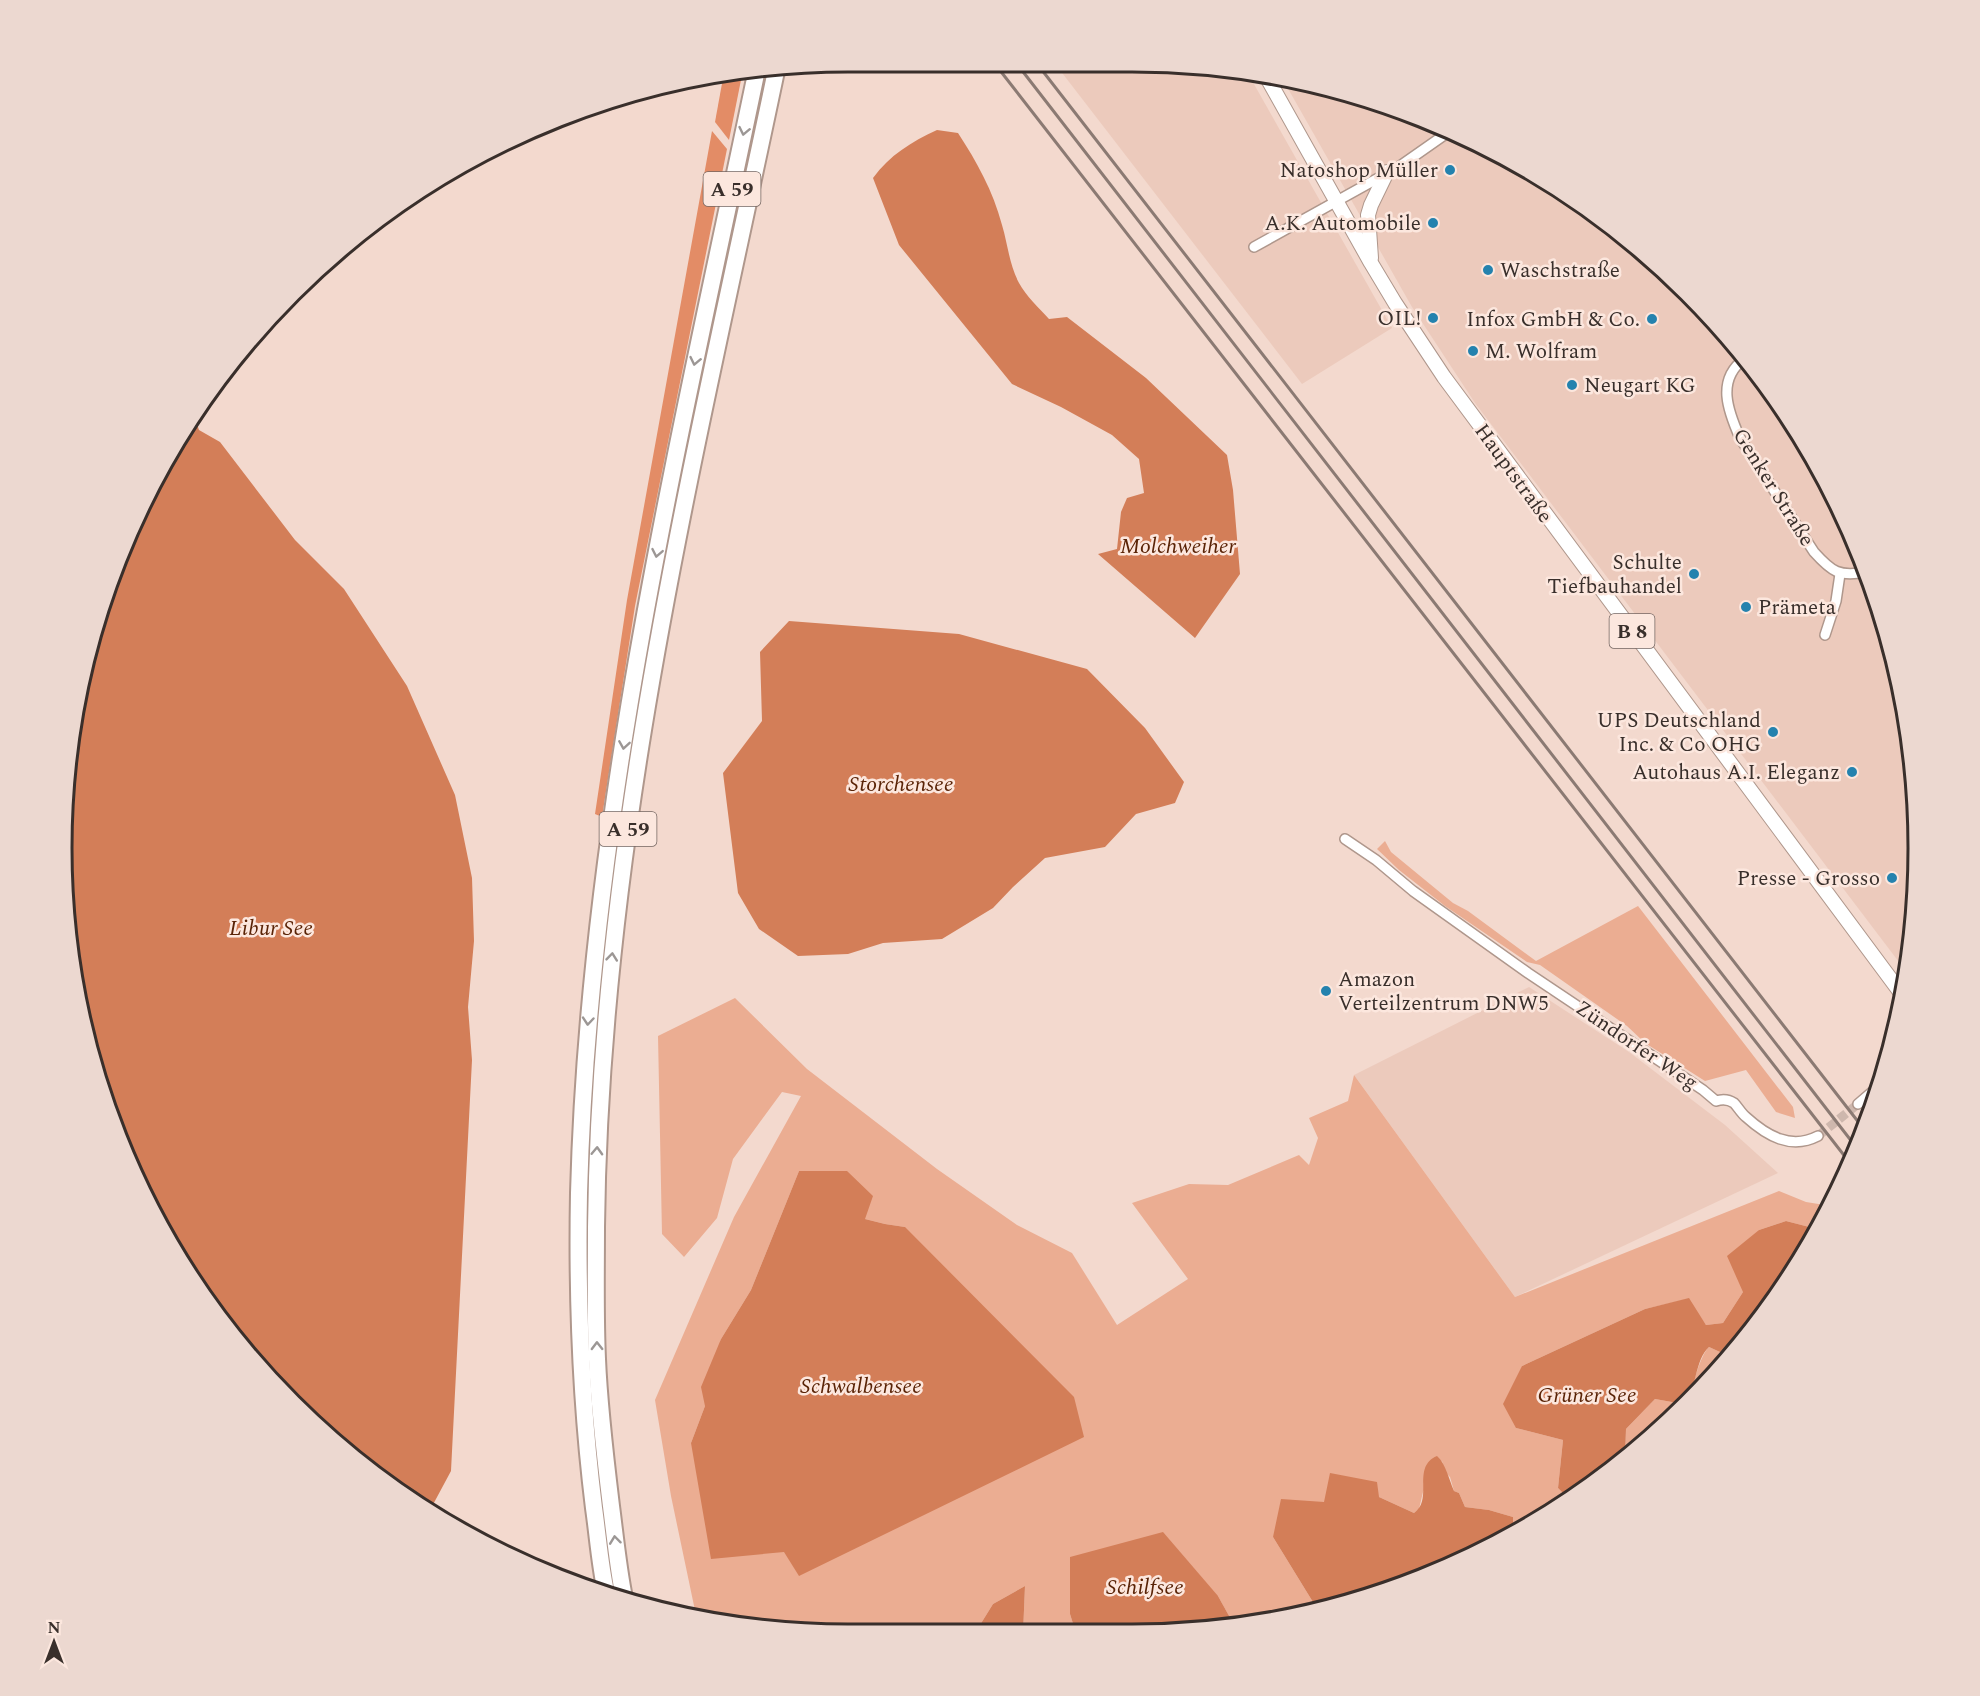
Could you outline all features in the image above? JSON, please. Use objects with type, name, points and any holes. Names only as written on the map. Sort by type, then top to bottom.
[{"type":"highway","name":"A 59","points":[[623,1590],[606,1463],[597,1358],[597,1151],[611,964],[624,856],[656,648],[775,76]]},
{"type":"highway","name":"A 59","points":[[605,1585],[589,1468],[581,1370],[578,1257],[585,1055],[594,961],[606,860],[639,648],[693,373],[755,78]]},
{"type":"main road","name":"B 8","points":[[1271,85],[1337,201]]},
{"type":"main road","points":[[1371,263],[1368,215],[1388,172]]},
{"type":"main road","name":"Hauptstraße","points":[[1337,201],[1371,263],[1444,377],[1895,985]]},
{"type":"street","points":[[1254,247],[1388,172],[1441,137]]},
{"type":"street","name":"Genker Straße","points":[[1739,364],[1732,371],[1726,395],[1731,418],[1740,438],[1814,552],[1828,568],[1840,574]]},
{"type":"street","points":[[1825,635],[1836,601],[1840,574],[1857,573]]},
{"type":"street","name":"Zündorfer Weg","points":[[1345,839],[1491,947],[1716,1101],[1727,1100],[1734,1104],[1750,1120],[1786,1141],[1796,1143],[1818,1136]]},
{"type":"street","points":[[1858,1104],[1867,1096]]},
{"type":"shaded area","points":[[1061,72],[1183,74],[1253,82],[1392,328],[1302,384]]},
{"type":"shaded area","points":[[741,80],[729,140],[715,122],[722,83]]},
{"type":"shaded area","points":[[1288,88],[1333,98],[1429,131],[1520,176],[1563,203],[1604,232],[1681,299],[1748,376],[1777,417],[1804,460],[1849,551],[1882,647],[1901,747],[1906,797],[1908,848],[1906,899],[1899,962],[1475,403],[1412,307]]},
{"type":"shaded area","points":[[712,131],[727,149],[635,606],[602,817],[595,814],[627,600]]},
{"type":"shaded area","points":[[1385,841],[1391,852],[1453,903],[1468,911],[1536,961],[1638,906],[1793,1107],[1795,1118],[1776,1112],[1746,1070],[1705,1081],[1645,1043],[1627,1026],[1540,965],[1527,962],[1445,906],[1399,870],[1377,849]]},
{"type":"shaded area","points":[[1529,987],[1629,1052],[1725,1125],[1778,1173],[1515,1297],[1354,1075]]},
{"type":"shaded area","points":[[735,998],[807,1069],[937,1169],[1017,1225],[1072,1253],[1117,1325],[1188,1279],[1132,1203],[1189,1184],[1228,1185],[1299,1155],[1309,1165],[1318,1138],[1309,1118],[1348,1101],[1354,1075],[1515,1297],[1779,1191],[1806,1202],[1821,1204],[1809,1227],[1786,1221],[1759,1230],[1743,1292],[1723,1323],[1706,1325],[1688,1299],[1645,1309],[1522,1366],[1516,1428],[1563,1440],[1558,1488],[1563,1493],[1520,1520],[1513,1524],[1513,1517],[1489,1510],[1465,1507],[1459,1493],[1454,1491],[1442,1461],[1423,1492],[1419,1509],[1414,1513],[1379,1497],[1324,1502],[1273,1537],[1313,1602],[1230,1617],[1218,1596],[1070,1614],[1073,1624],[1023,1624],[1025,1586],[993,1604],[981,1624],[797,1622],[695,1608],[671,1496],[655,1400],[734,1217],[801,1096],[782,1092],[733,1159],[717,1218],[684,1257],[662,1234],[658,1036]],"holes":[[[799,1171],[865,1219],[905,1227],[691,1443],[705,1406],[721,1339],[751,1290]]]},
{"type":"shaded area","points":[[1709,1347],[1720,1352],[1692,1385],[1699,1364]]},
{"type":"shaded area","points":[[1655,1399],[1675,1403],[1625,1446],[1626,1429]]},
{"type":"water","name":"Molchweiher","points":[[937,130],[958,133],[978,166],[998,212],[1016,276],[1033,302],[1049,319],[1067,317],[1146,378],[1227,455],[1233,490],[1240,574],[1195,638],[1098,554],[1117,549],[1121,512],[1127,498],[1144,493],[1139,459],[1112,435],[1012,384],[899,245],[873,178],[902,150]]},
{"type":"water","name":"Libur See","points":[[198,426],[199,430],[220,442],[295,540],[344,589],[407,686],[455,795],[472,878],[474,941],[468,1007],[472,1060],[451,1471],[434,1503],[376,1464],[336,1431],[299,1397],[265,1360],[232,1320],[176,1236],[131,1145],[98,1049],[79,949],[74,899],[72,848],[79,747],[98,647],[113,599],[152,505]]},
{"type":"water","name":"Storchensee","points":[[789,621],[959,634],[1087,669],[1145,728],[1184,782],[1175,803],[1136,814],[1105,847],[1045,858],[993,908],[942,939],[883,943],[848,954],[798,956],[759,929],[738,893],[723,773],[762,721],[760,652]]},
{"type":"water","name":"Schwalbensee","points":[[799,1171],[847,1171],[873,1196],[865,1219],[905,1227],[1074,1397],[1084,1437],[799,1576],[784,1552],[711,1559],[691,1443],[705,1406],[701,1387],[721,1339],[751,1290]]},
{"type":"water","name":"Grüner See","points":[[1786,1221],[1809,1227],[1777,1279],[1720,1354],[1720,1352],[1709,1347],[1704,1353],[1693,1384],[1681,1397],[1675,1403],[1655,1399],[1626,1429],[1625,1446],[1563,1493],[1558,1488],[1563,1440],[1516,1428],[1503,1404],[1522,1366],[1645,1309],[1689,1298],[1706,1325],[1723,1323],[1743,1292],[1727,1256],[1759,1230]]},
{"type":"water","points":[[1437,1456],[1440,1459],[1454,1491],[1459,1493],[1465,1507],[1489,1510],[1513,1517],[1513,1524],[1429,1565],[1381,1583],[1313,1602],[1273,1537],[1281,1499],[1324,1502],[1330,1473],[1377,1482],[1379,1497],[1414,1513],[1420,1507],[1425,1468],[1429,1461]]},
{"type":"water","name":"Schilfsee","points":[[1163,1532],[1218,1596],[1230,1617],[1183,1622],[1073,1624],[1070,1614],[1070,1557]]},
{"type":"water","points":[[1025,1586],[1023,1624],[981,1624],[993,1604]]},
{"type":"tunnel","points":[[1818,1136],[1858,1104]]},
{"type":"railway","points":[[1001,72],[1844,1156]]},
{"type":"railway","points":[[1023,72],[1851,1140]]},
{"type":"railway","points":[[1043,72],[1858,1121]]},
{"type":"place","name":"Natoshop Müller","points":[[1450,170]]},
{"type":"place","name":"A.K. Automobile","points":[[1433,223]]},
{"type":"place","name":"Waschstraße","points":[[1488,270]]},
{"type":"place","name":"OIL!","points":[[1433,318]]},
{"type":"place","name":"Infox GmbH & Co.","points":[[1652,319]]},
{"type":"place","name":"M. Wolfram","points":[[1473,351]]},
{"type":"place","name":"Neugart KG","points":[[1572,385]]},
{"type":"place","name":"Schulte Tiefbauhandel","points":[[1694,574]]},
{"type":"place","name":"Prämeta","points":[[1746,607]]},
{"type":"place","name":"UPS Deutschland Inc. & Co OHG","points":[[1773,732]]},
{"type":"place","name":"Autohaus A.I. Eleganz","points":[[1852,772]]},
{"type":"place","name":"Presse - Grosso","points":[[1892,878]]},
{"type":"place","name":"Amazon Verteilzentrum DNW5","points":[[1326,991]]}]
